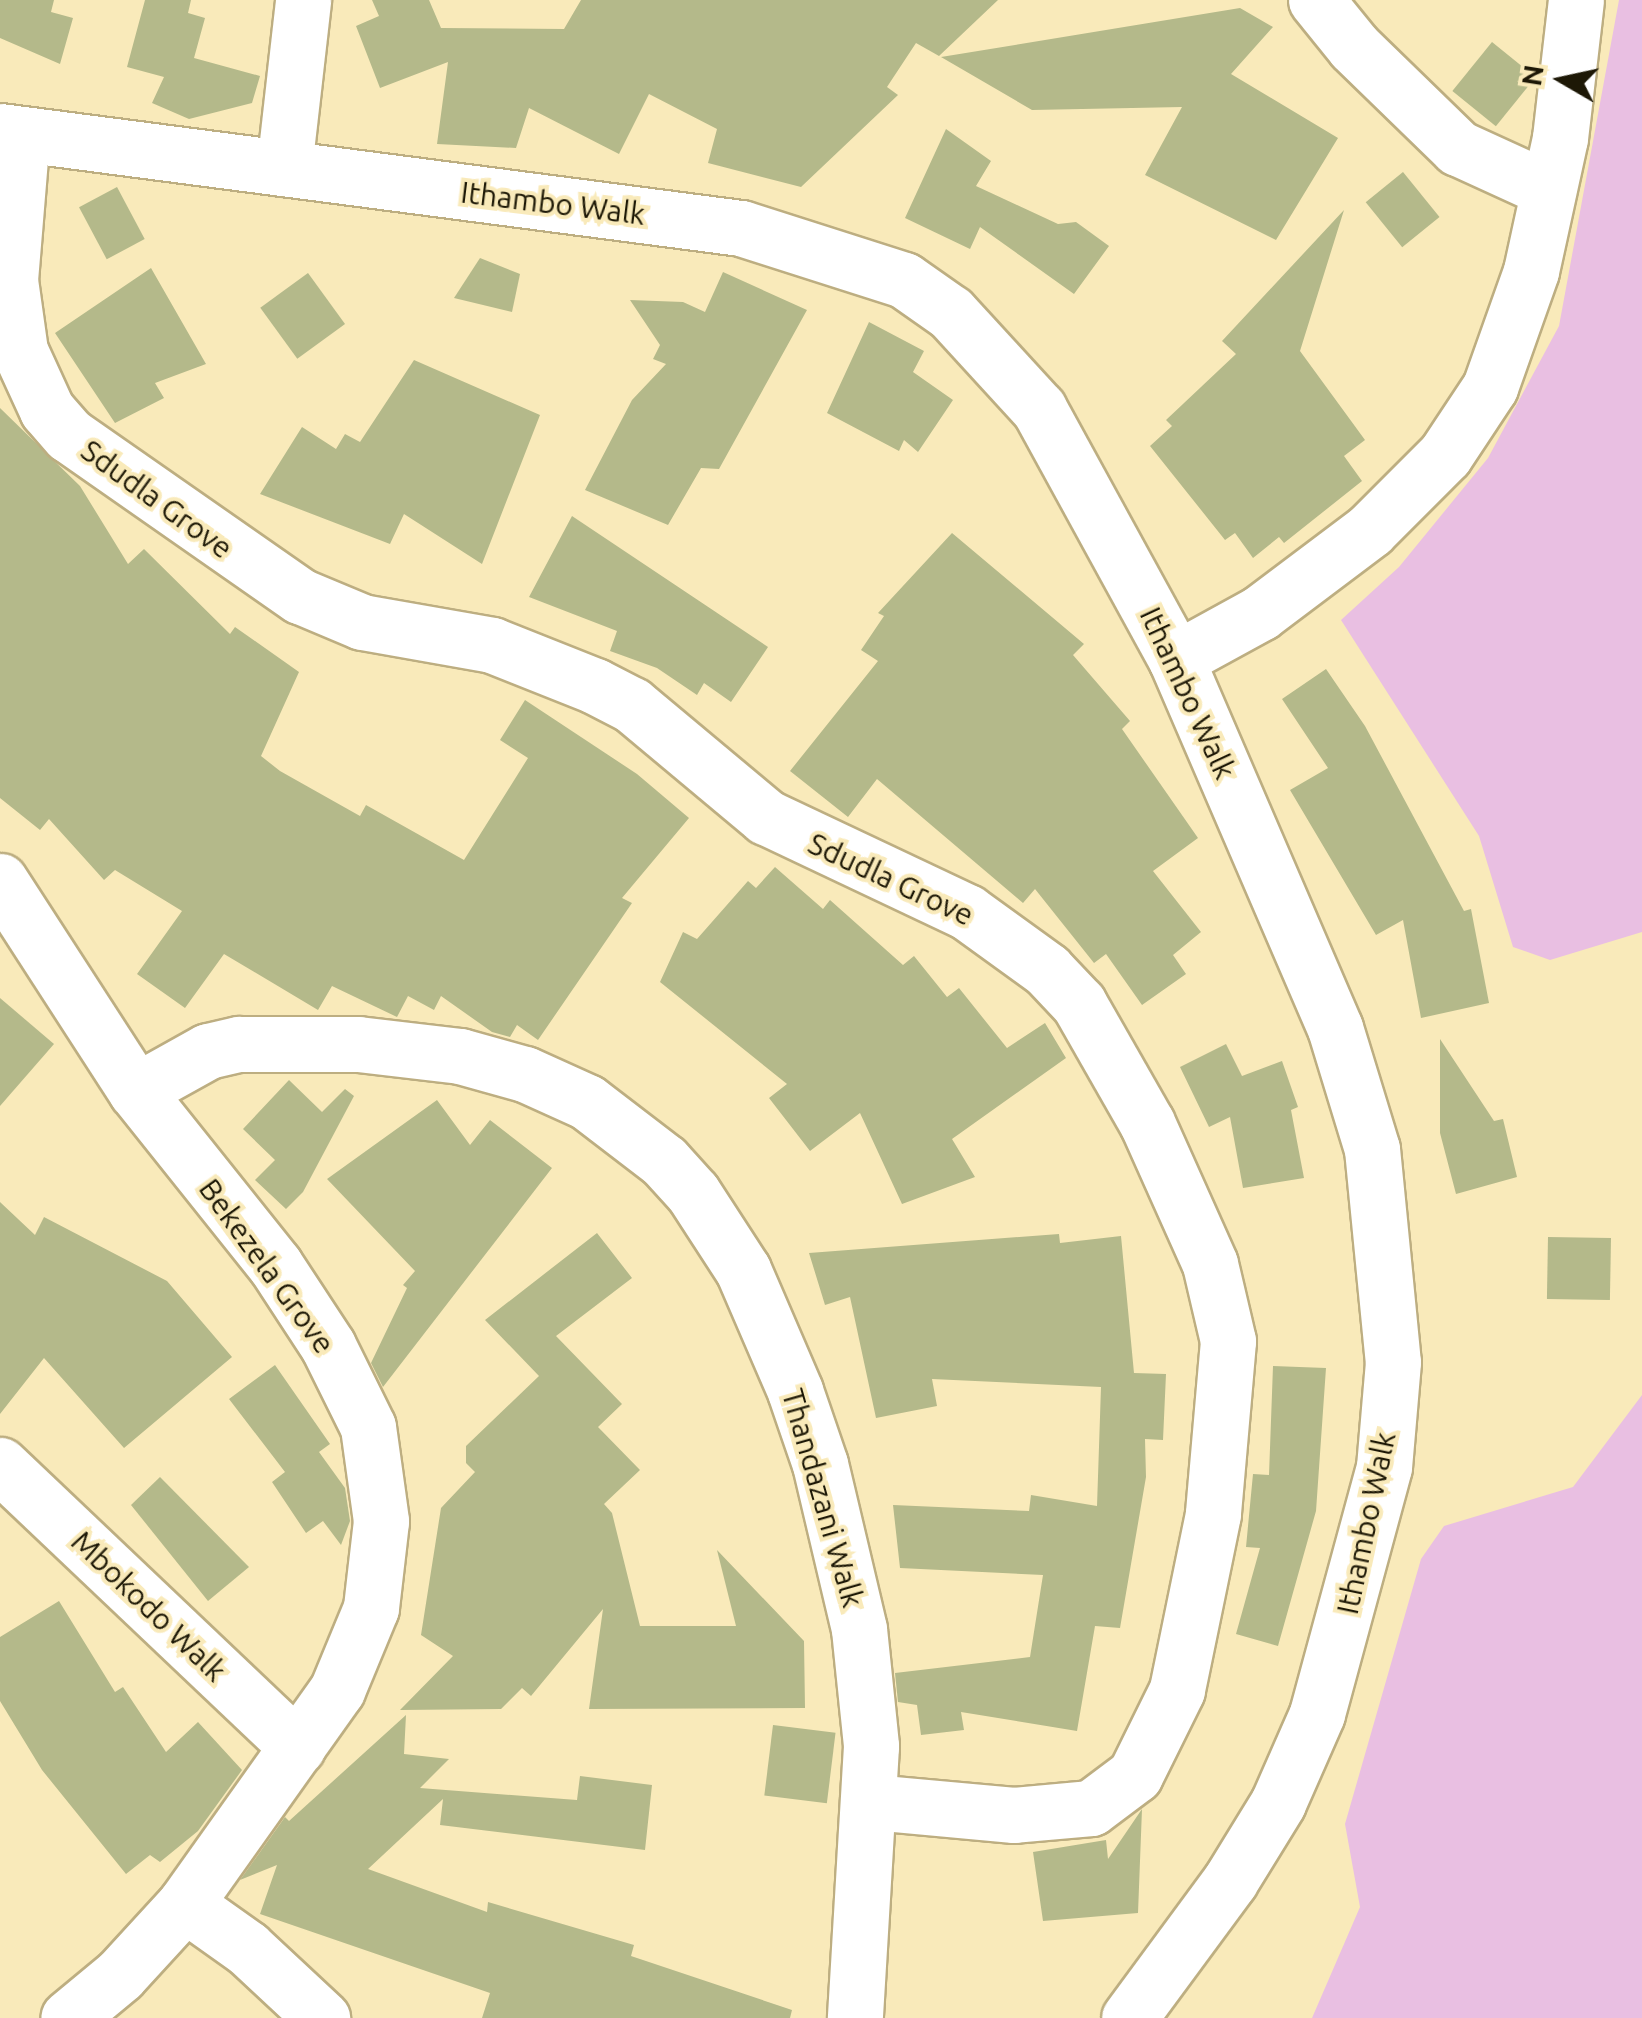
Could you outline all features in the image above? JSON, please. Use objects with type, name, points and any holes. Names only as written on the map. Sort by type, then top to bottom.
[{"type":"street","points":[[284,168],[304,0]]},
{"type":"street","points":[[1316,0],[1354,47],[1458,148],[1548,189]]},
{"type":"street","points":[[1176,658],[1260,613],[1407,498],[1445,454],[1490,387],[1516,324],[1548,189],[1576,0]]},
{"type":"street","name":"Ithambo Walk","points":[[11,133],[741,228],[904,280],[950,313],[1040,409],[1176,658],[1334,1028],[1372,1149],[1393,1362],[1384,1467],[1317,1714],[1278,1803],[1230,1881],[1129,2018]]},
{"type":"street","name":"Sdudla Grove","points":[[11,133],[10,280],[17,332],[30,378],[69,435],[300,596],[362,622],[492,645],[596,686],[632,705],[766,817],[967,912],[1047,970],[1080,1004],[1148,1123],[1210,1264],[1228,1341],[1213,1514],[1177,1690],[1135,1775],[1092,1808],[1014,1815],[870,1802]]},
{"type":"street","name":"Bekezela Grove","points":[[0,881],[136,1090],[274,1265],[328,1346],[368,1427],[381,1522],[370,1608],[337,1690],[185,1904],[68,2018]]},
{"type":"street","name":"Thandazani Walk","points":[[136,1090],[208,1050],[239,1044],[358,1044],[442,1053],[490,1062],[588,1102],[664,1161],[743,1270],[820,1464],[864,1658],[871,1711],[870,1802],[855,2018]]},
{"type":"street","name":"Mbokodo Walk","points":[[0,1465],[297,1747]]},
{"type":"street","points":[[185,1904],[247,1948],[322,2018]]},
{"type":"shaded area","points":[[1619,0],[1642,0],[1642,932],[1550,960],[1513,947],[1479,836],[1341,620],[1399,567],[1488,458],[1559,326]]},
{"type":"shaded area","points":[[1642,1395],[1642,2018],[1312,2018],[1360,1907],[1345,1824],[1421,1559],[1444,1526],[1573,1487]]},
{"type":"building","points":[[0,0],[54,0],[51,12],[73,18],[60,64],[0,38]]},
{"type":"building","points":[[145,0],[191,0],[188,13],[205,18],[194,58],[260,76],[252,103],[189,119],[152,103],[164,77],[127,67]]},
{"type":"building","points":[[372,0],[429,0],[441,28],[564,29],[581,0],[998,0],[939,56],[916,43],[887,87],[898,95],[801,187],[708,163],[717,129],[649,94],[619,154],[529,108],[516,148],[437,144],[448,62],[380,88],[356,26],[379,16]]},
{"type":"building","points":[[1240,8],[1273,27],[1231,74],[1338,138],[1276,240],[1145,175],[1182,107],[1032,110],[941,57]]},
{"type":"building","points":[[1492,42],[1536,77],[1496,126],[1452,91]]},
{"type":"building","points":[[946,129],[991,161],[976,186],[1058,224],[1076,222],[1109,246],[1074,294],[980,227],[970,249],[905,218]]},
{"type":"building","points":[[1403,172],[1440,217],[1402,247],[1366,202]]},
{"type":"building","points":[[117,187],[145,239],[107,259],[79,207]]},
{"type":"building","points":[[1344,210],[1300,351],[1365,440],[1344,456],[1362,481],[1284,543],[1279,537],[1253,558],[1235,533],[1225,540],[1150,446],[1172,426],[1166,420],[1236,354],[1222,341]]},
{"type":"building","points":[[480,258],[520,274],[512,312],[454,298]]},
{"type":"building","points":[[151,268],[206,364],[155,383],[164,398],[115,423],[55,333]]},
{"type":"building","points":[[723,272],[807,310],[719,469],[701,468],[668,525],[585,490],[632,400],[666,364],[653,359],[660,345],[630,300],[683,302],[705,312]]},
{"type":"building","points":[[308,273],[345,324],[297,359],[260,308]]},
{"type":"building","points":[[869,322],[924,351],[913,372],[953,400],[918,452],[904,440],[899,451],[827,413]]},
{"type":"building","points":[[414,360],[540,415],[482,564],[404,514],[390,544],[260,494],[302,427],[336,449],[345,434],[360,442]]},
{"type":"building","points":[[0,408],[80,486],[128,564],[144,549],[230,634],[235,627],[299,672],[261,756],[280,771],[360,816],[366,805],[464,860],[528,758],[500,740],[525,700],[637,774],[689,818],[622,898],[632,903],[538,1040],[517,1025],[510,1037],[492,1032],[441,996],[434,1010],[408,996],[397,1017],[332,986],[318,1010],[224,954],[185,1008],[137,974],[182,911],[115,870],[104,880],[49,819],[40,830],[0,798]]},
{"type":"building","points":[[572,516],[768,647],[731,702],[704,683],[697,695],[657,668],[610,651],[617,631],[529,597]]},
{"type":"building","points":[[952,533],[1084,644],[1073,655],[1130,721],[1122,729],[1198,838],[1153,871],[1201,932],[1173,955],[1186,974],[1142,1005],[1106,954],[1094,963],[1035,889],[1023,903],[877,779],[848,817],[790,771],[878,661],[861,650],[884,616],[878,613]]},
{"type":"building","points":[[1326,669],[1365,726],[1464,911],[1471,909],[1489,1003],[1421,1018],[1403,920],[1376,935],[1290,790],[1328,768],[1282,699]]},
{"type":"building","points":[[775,867],[823,909],[830,900],[903,965],[914,956],[947,997],[959,988],[1007,1048],[1045,1023],[1066,1058],[952,1139],[975,1177],[902,1204],[860,1113],[810,1151],[769,1098],[787,1084],[660,982],[683,932],[697,939],[748,881],[756,888]]},
{"type":"building","points":[[0,998],[54,1044],[0,1106]]},
{"type":"building","points":[[1440,1039],[1494,1121],[1503,1119],[1517,1177],[1456,1194],[1440,1133]]},
{"type":"building","points":[[1226,1044],[1242,1076],[1282,1061],[1298,1107],[1291,1110],[1304,1178],[1243,1188],[1230,1117],[1209,1127],[1180,1067]]},
{"type":"building","points":[[289,1080],[322,1112],[345,1089],[354,1096],[303,1192],[286,1209],[255,1180],[275,1160],[243,1129]]},
{"type":"building","points":[[437,1100],[470,1145],[490,1120],[552,1168],[383,1387],[371,1363],[407,1288],[403,1285],[415,1271],[327,1179]]},
{"type":"building","points":[[0,1202],[35,1235],[44,1217],[167,1281],[232,1357],[124,1448],[44,1358],[0,1414]]},
{"type":"building","points":[[597,1233],[632,1278],[556,1336],[622,1404],[598,1427],[640,1470],[604,1504],[612,1513],[640,1626],[736,1626],[717,1550],[804,1641],[805,1708],[589,1709],[603,1609],[531,1696],[522,1688],[501,1709],[400,1710],[453,1656],[421,1635],[441,1508],[475,1472],[466,1463],[466,1446],[539,1376],[485,1320]]},
{"type":"building","points":[[1059,1234],[1060,1243],[1121,1236],[1134,1373],[1166,1374],[1163,1440],[1145,1439],[1146,1477],[1120,1628],[1095,1626],[1077,1731],[961,1712],[964,1730],[921,1735],[917,1705],[898,1702],[895,1673],[1030,1657],[1043,1575],[900,1568],[893,1505],[1029,1511],[1031,1495],[1097,1506],[1101,1387],[932,1379],[937,1406],[876,1418],[850,1297],[825,1305],[809,1253]]},
{"type":"building","points":[[1548,1237],[1611,1238],[1610,1300],[1547,1299]]},
{"type":"building","points":[[275,1365],[330,1444],[319,1452],[345,1488],[350,1521],[341,1545],[323,1521],[306,1533],[272,1482],[285,1472],[229,1399]]},
{"type":"building","points":[[1273,1366],[1326,1368],[1316,1511],[1278,1646],[1236,1634],[1260,1548],[1246,1547],[1253,1474],[1269,1475]]},
{"type":"building","points":[[160,1477],[249,1567],[208,1601],[131,1505]]},
{"type":"building","points":[[59,1601],[115,1692],[123,1687],[166,1752],[198,1722],[242,1770],[198,1831],[160,1862],[150,1855],[126,1874],[42,1770],[0,1701],[0,1637]]},
{"type":"building","points":[[406,1715],[404,1754],[449,1759],[420,1788],[577,1800],[580,1776],[652,1785],[645,1850],[440,1825],[443,1799],[368,1869],[487,1912],[488,1902],[634,1945],[631,1956],[792,2010],[790,2018],[482,2018],[490,1993],[260,1914],[277,1865],[240,1880],[285,1817],[289,1821]]},
{"type":"building","points":[[773,1725],[836,1733],[827,1803],[764,1795]]},
{"type":"building","points":[[1142,1809],[1138,1913],[1043,1921],[1033,1852],[1106,1840],[1108,1859]]}]
